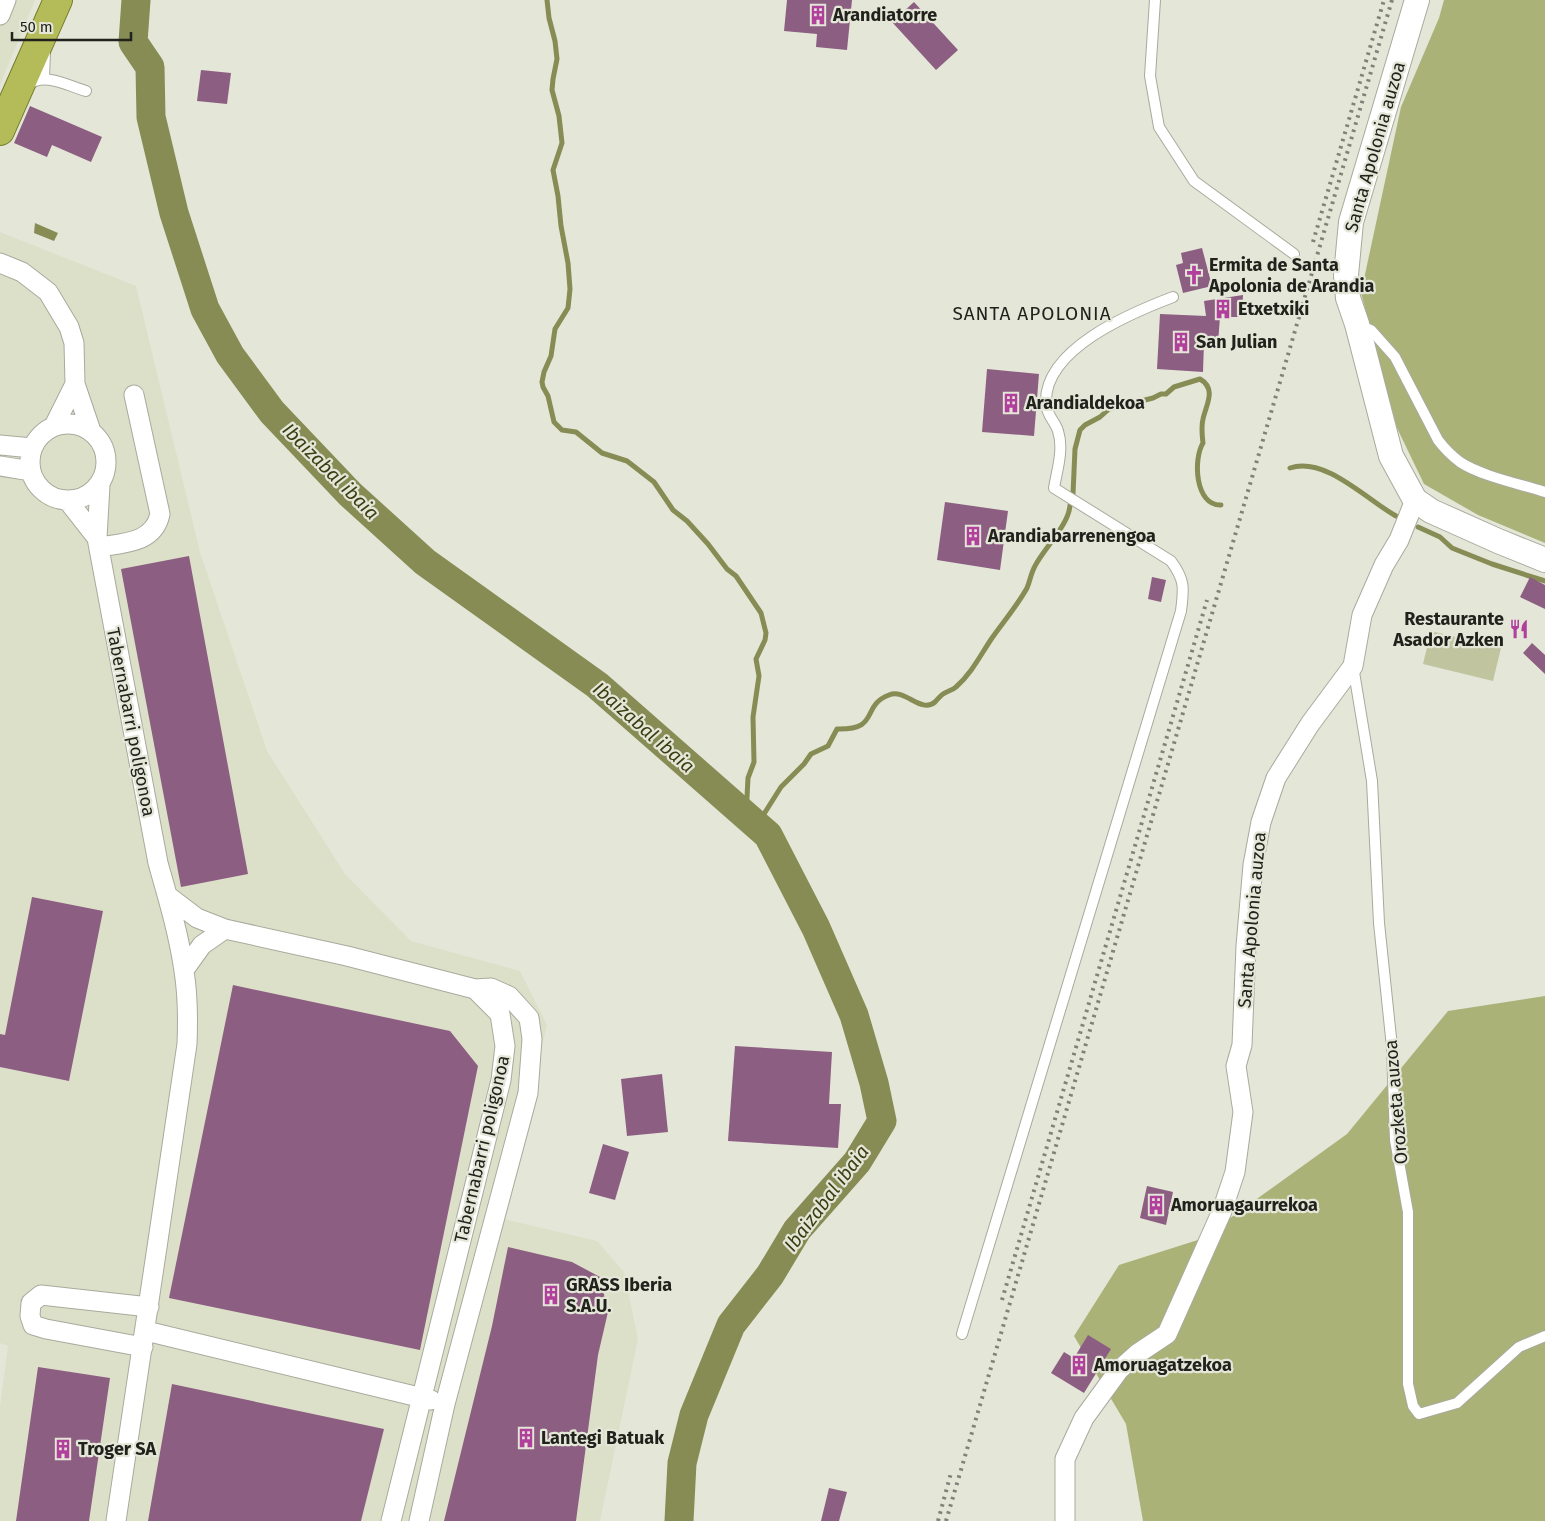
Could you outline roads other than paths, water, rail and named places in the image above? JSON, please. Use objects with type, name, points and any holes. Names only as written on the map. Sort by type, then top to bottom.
[{"type":"highway","points":[[0,132],[56,3]]},
{"type":"street","points":[[0,15],[6,0]]},
{"type":"street","name":"Santa Apolonia auzoa","points":[[1065,1521],[1065,1459],[1084,1418],[1119,1370],[1137,1354],[1166,1334],[1222,1211],[1235,1172],[1242,1112],[1236,1066],[1242,1045],[1246,946],[1253,865],[1261,822],[1276,778],[1310,724],[1353,666],[1362,615],[1384,565],[1399,540],[1415,500],[1391,456],[1357,324],[1348,298],[1346,275],[1351,222],[1417,0]]},
{"type":"street","points":[[0,263],[22,272],[48,292],[69,327],[74,343],[75,384],[91,431]]},
{"type":"street","points":[[54,426],[75,384]]},
{"type":"street","points":[[98,542],[137,540],[154,530],[158,523],[160,514],[134,395]]},
{"type":"street","points":[[68,424],[80,426],[91,431],[99,439],[105,450],[107,462],[105,474],[100,484],[92,493],[81,499],[68,501],[56,499],[44,493],[36,483],[31,471],[32,448],[38,438],[46,430],[54,426],[68,424]]},
{"type":"street","points":[[0,445],[32,448]]},
{"type":"street","points":[[0,466],[31,471]]},
{"type":"street","points":[[98,542],[100,484]]},
{"type":"street","points":[[1415,500],[1431,511],[1545,560]]},
{"type":"street","points":[[68,501],[98,542]]},
{"type":"street","name":"Tabernabarri poligonoa","points":[[98,542],[158,863],[168,896],[184,970],[188,1010],[187,1044],[116,1521]]},
{"type":"street","points":[[168,896],[197,918],[225,929],[347,956],[475,989],[491,988],[509,996],[529,1018],[532,1039],[528,1093],[445,1404],[419,1521]]},
{"type":"street","points":[[184,970],[202,945],[225,929]]},
{"type":"street","name":"Tabernabarri poligonoa","points":[[391,1521],[420,1398],[501,1080],[506,1046],[500,1014],[475,989]]},
{"type":"street","points":[[149,1307],[41,1295],[30,1303],[30,1316],[33,1325],[46,1329],[144,1339],[445,1404]]},
{"type":"lane","points":[[1155,0],[1150,76],[1159,127],[1194,181],[1294,254]]},
{"type":"lane","points":[[44,78],[44,56],[56,3]]},
{"type":"lane","points":[[15,97],[31,82],[44,78],[86,91]]},
{"type":"lane","points":[[962,1334],[1181,611],[1184,589],[1180,574],[1171,561],[1054,488],[1060,441],[1058,429],[1049,417],[1046,404],[1049,384],[1055,370],[1075,349],[1095,333],[1173,297]]},
{"type":"lane","points":[[1357,324],[1371,330],[1395,357],[1438,440],[1445,449],[1460,462],[1479,471],[1545,492]]},
{"type":"lane","name":"Orozketa auzoa","points":[[1353,666],[1372,781],[1378,923],[1392,1047],[1395,1140],[1408,1212],[1408,1384],[1413,1406],[1419,1414],[1457,1403],[1520,1347],[1545,1336]]},
{"type":"waterway","name":"Ibaizabal ibaia","points":[[136,0],[133,42],[150,67],[151,117],[174,213],[205,309],[230,355],[272,412],[350,494],[425,562],[597,685],[768,835],[816,928],[854,1015],[874,1083],[882,1121],[857,1162],[797,1230],[770,1275],[731,1325],[694,1415],[682,1463],[679,1521]]},
{"type":"waterway","points":[[547,0],[557,59],[552,90],[559,116],[562,143],[553,170],[568,263],[570,289],[568,308],[555,329],[551,356],[544,372],[543,387],[548,396],[554,422],[562,430],[576,432],[602,453],[627,461],[654,482],[673,510],[687,521],[727,569],[736,576],[761,613],[766,633],[765,640],[756,659],[759,676],[753,717],[754,762],[748,778],[746,816]]},
{"type":"waterway","points":[[1073,494],[1075,449],[1080,430],[1085,425],[1100,417],[1109,409],[1166,394],[1174,387],[1200,379],[1208,388],[1209,398],[1202,425],[1203,443],[1198,460],[1198,480],[1206,498],[1212,503],[1221,505]]},
{"type":"waterway","points":[[1290,468],[1303,466],[1317,468],[1331,474],[1396,516]]},
{"type":"waterway","points":[[757,825],[781,787],[804,764],[811,754],[828,746],[837,729],[860,726],[865,722],[875,705],[889,695],[901,695],[924,705],[930,705],[962,682],[1023,595],[1032,571],[1061,528],[1069,513],[1070,505]]},
{"type":"waterway","points":[[1418,527],[1440,537],[1452,548],[1492,564],[1545,581]]},
{"type":"railway","points":[[1313,242],[1384,0]]},
{"type":"railway","points":[[946,1521],[1392,0]]},
{"type":"railway","points":[[1002,1300],[1207,600]]},
{"type":"railway","points":[[938,1521],[951,1473]]},
{"type":"place","name":"Arandiatorre","points":[[818,15]]},
{"type":"place","name":"Ermita de Santa Apolonia de Arandia","points":[[1194,275]]},
{"type":"place","name":"Etxetxiki","points":[[1223,309]]},
{"type":"place","name":"San Julian","points":[[1181,342]]},
{"type":"place","name":"Arandialdekoa","points":[[1011,403]]},
{"type":"place","name":"Arandiabarrenengoa","points":[[973,536]]},
{"type":"place","name":"Restaurante Asador Azken","points":[[1519,629]]},
{"type":"place","name":"Amoruagaurrekoa","points":[[1156,1205]]},
{"type":"place","name":"GRASS Iberia S.A.U.","points":[[551,1295]]},
{"type":"place","name":"Amoruagatzekoa","points":[[1079,1365]]},
{"type":"place","name":"Lantegi Batuak","points":[[526,1438]]},
{"type":"place","name":"Troger SA","points":[[63,1449]]},
{"type":"district","name":"SANTA APOLONIA","points":[[1032,313]]}]
